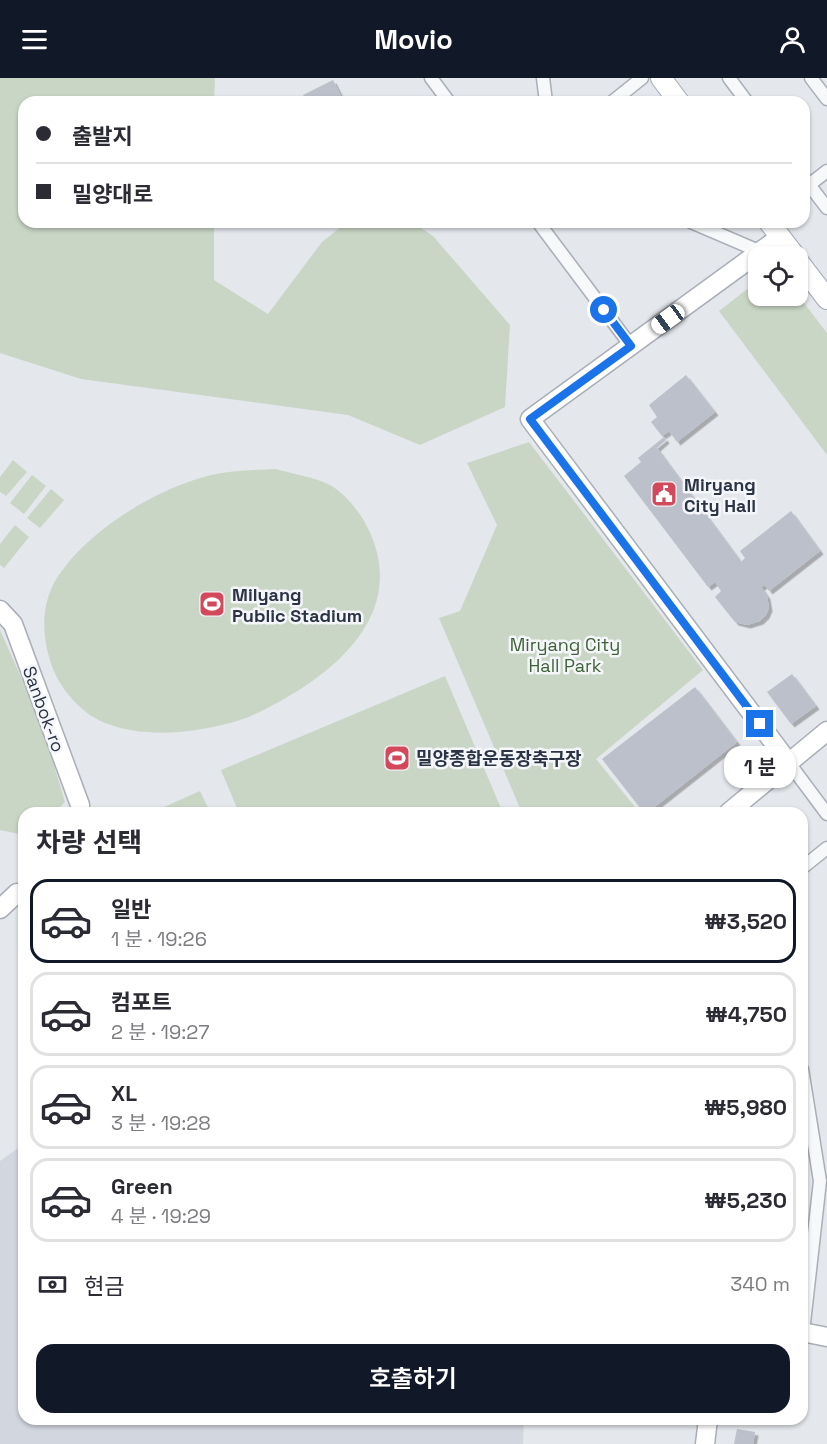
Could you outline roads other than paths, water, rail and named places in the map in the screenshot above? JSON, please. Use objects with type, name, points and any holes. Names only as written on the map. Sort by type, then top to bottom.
[{"type":"main road","points":[[661,78],[674,96]]},
{"type":"main road","points":[[775,230],[787,246]]},
{"type":"main road","points":[[808,274],[827,299]]},
{"type":"street","points":[[431,78],[444,96]]},
{"type":"street","points":[[543,78],[545,96]]},
{"type":"street","points":[[620,96],[642,78]]},
{"type":"street","points":[[729,78],[742,96]]},
{"type":"street","points":[[811,78],[827,99]]},
{"type":"street","points":[[810,180],[827,171]]},
{"type":"street","points":[[810,185],[827,208]]},
{"type":"street","points":[[542,228],[631,346]]},
{"type":"street","points":[[705,228],[748,246]]},
{"type":"street","points":[[765,246],[775,230]]},
{"type":"street","points":[[748,261],[530,419],[827,814]]},
{"type":"street","name":"Sanbok-ro","points":[[0,610],[13,624],[80,807]]},
{"type":"street","points":[[735,807],[827,731]]},
{"type":"street","points":[[808,863],[827,848]]},
{"type":"street","points":[[0,909],[18,893]]},
{"type":"street","points":[[808,1106],[820,1181],[808,1288]]},
{"type":"street","points":[[808,1333],[827,1337]]},
{"type":"street","points":[[705,1444],[707,1425]]},
{"type":"place","name":"Miryang City Hall","points":[[664,494]]},
{"type":"place","name":"Milyang Public Stadium","points":[[212,604]]},
{"type":"place","name":"밀양종합운동장축구장","points":[[397,758]]},
{"type":"park label","name":"Miryang City Hall Park","points":[[565,654]]}]
